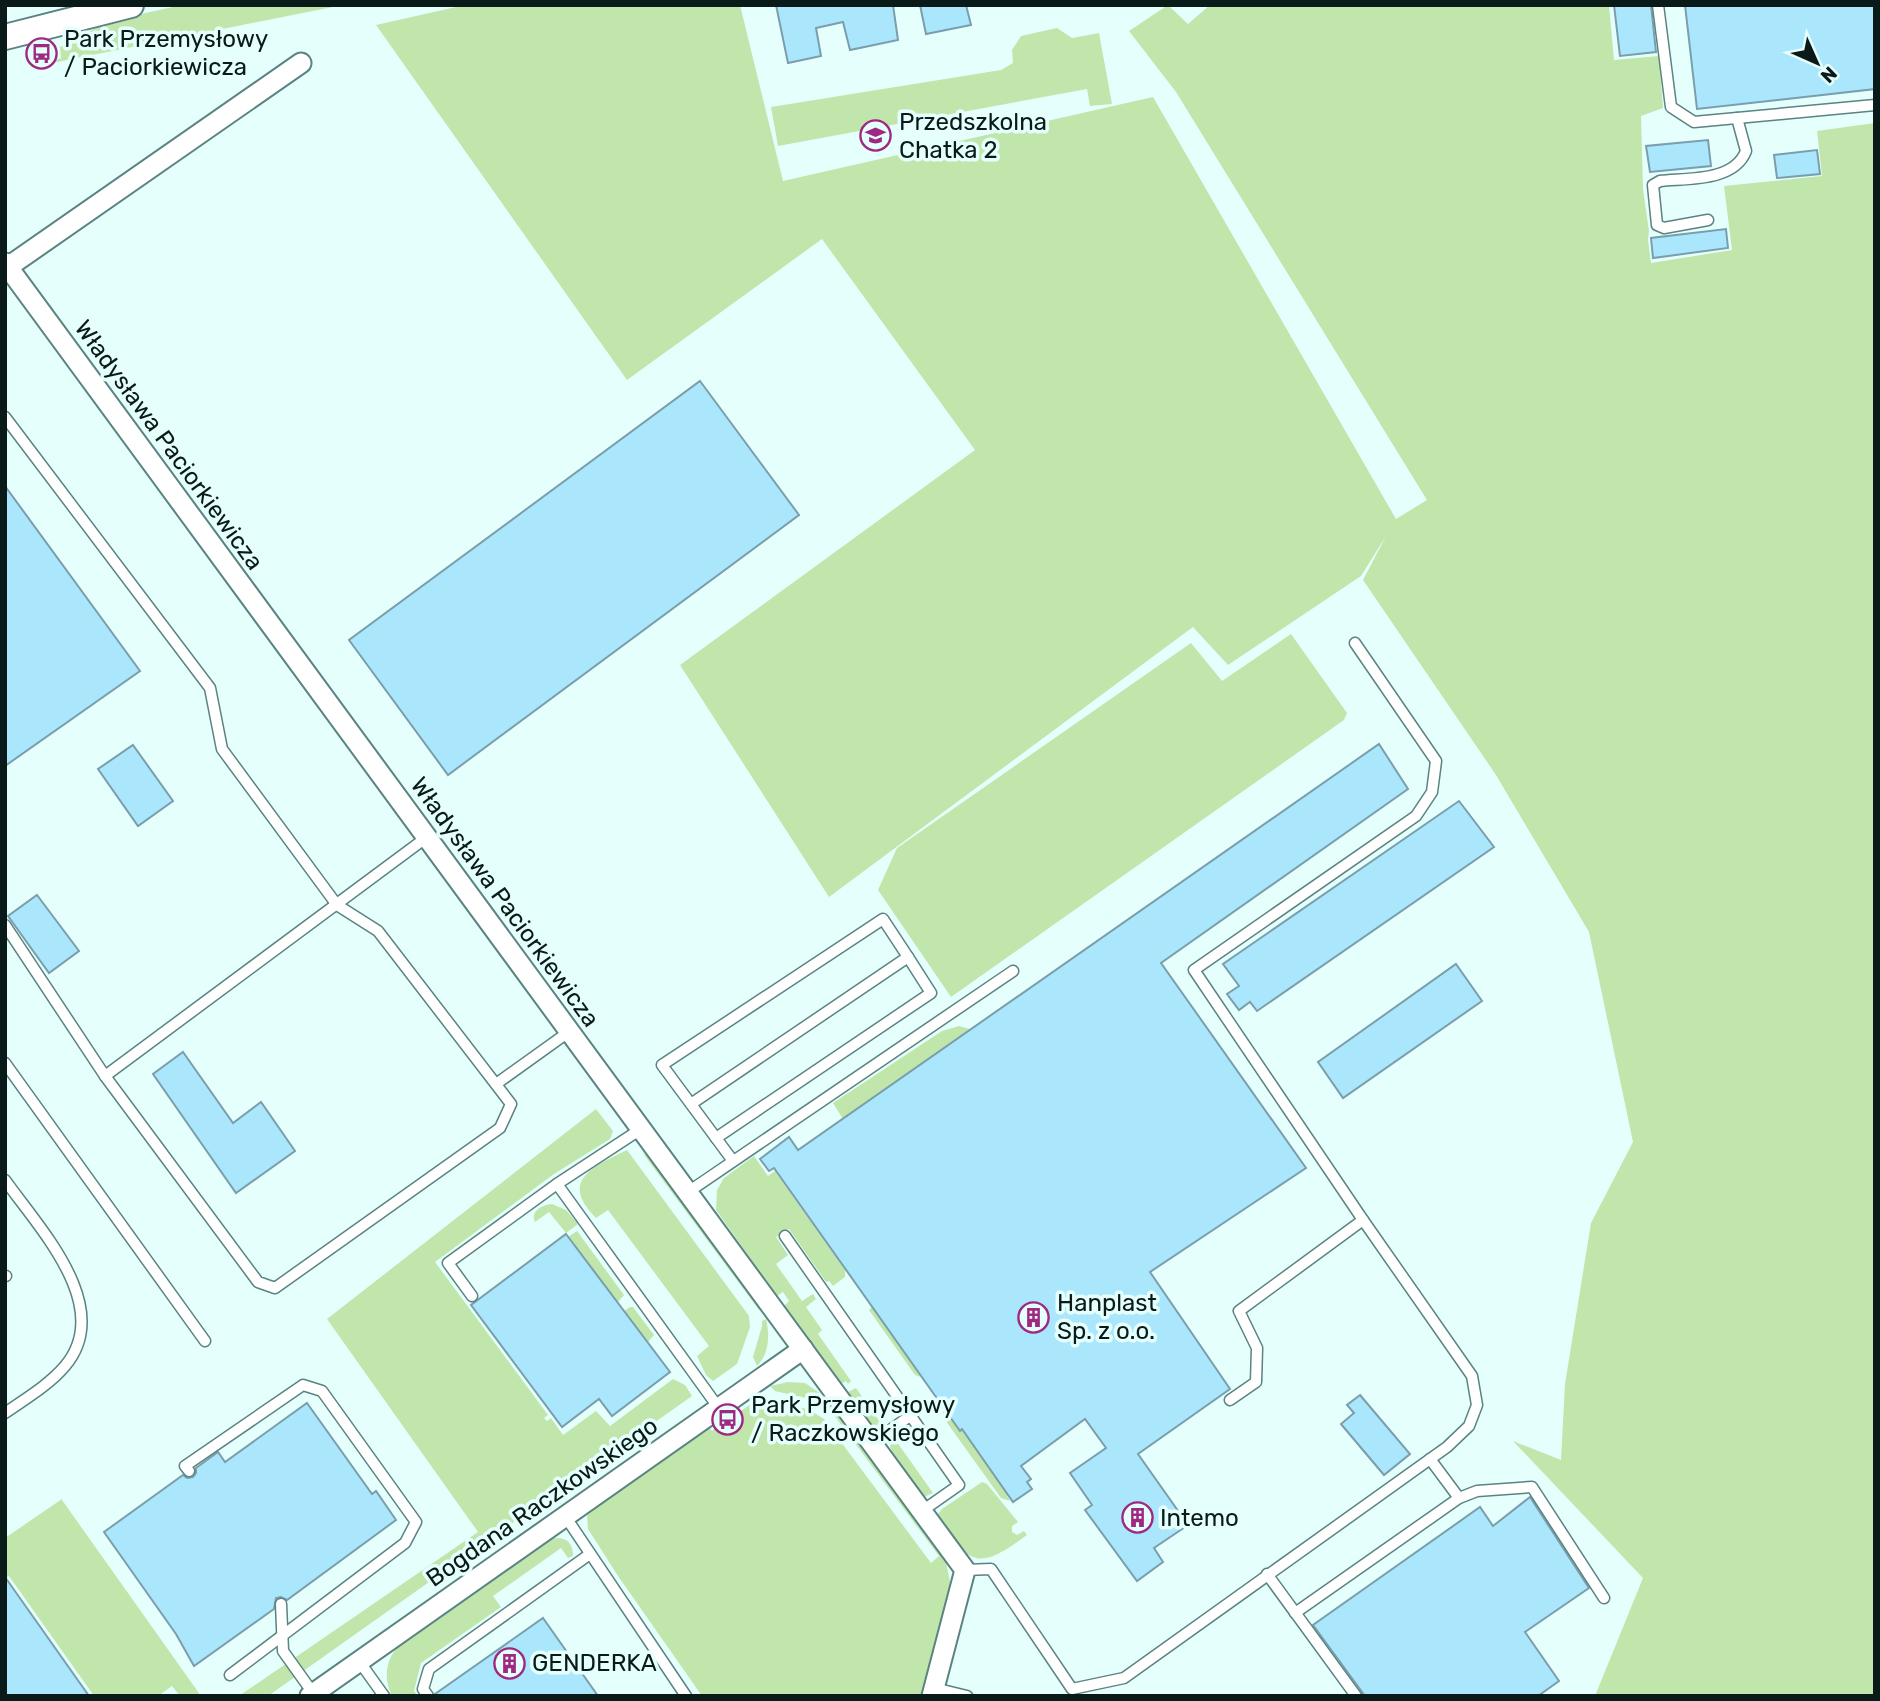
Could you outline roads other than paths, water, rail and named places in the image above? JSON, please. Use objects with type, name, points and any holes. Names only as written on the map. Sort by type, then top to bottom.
[{"type":"street","points":[[10,38],[131,5]]},
{"type":"street","points":[[6,267],[302,63]]},
{"type":"street","name":"Władysława Paciorkiewicza","points":[[6,267],[965,1570]]},
{"type":"street","name":"Bogdana Raczkowskiego","points":[[312,1695],[803,1349]]},
{"type":"street","points":[[933,1692],[965,1570]]},
{"type":"lane","points":[[1658,5],[1671,107],[1694,122],[1875,105]]},
{"type":"lane","points":[[1708,220],[1664,228],[1657,225],[1653,185],[1660,181],[1719,175],[1739,163],[1746,151],[1737,118]]},
{"type":"lane","points":[[5,417],[210,688],[222,750],[337,905],[378,931],[511,1104],[500,1128],[275,1288],[258,1282],[105,1076],[5,925]]},
{"type":"lane","points":[[965,1570],[991,1569],[1072,1689],[1124,1678],[1430,1460],[1469,1426],[1477,1405],[1472,1376],[1194,970],[1416,816],[1432,792],[1436,761],[1356,643]]},
{"type":"lane","points":[[105,1076],[427,837]]},
{"type":"lane","points":[[716,1138],[931,993],[883,919],[662,1065],[733,1161]]},
{"type":"lane","points":[[691,1104],[908,957]]},
{"type":"lane","points":[[688,1192],[1013,971]]},
{"type":"lane","points":[[496,1084],[570,1031]]},
{"type":"lane","points":[[5,1063],[205,1340]]},
{"type":"lane","points":[[472,1296],[448,1263],[557,1184],[641,1129]]},
{"type":"lane","points":[[5,1180],[67,1269],[77,1289],[82,1312],[78,1343],[73,1356],[34,1393],[5,1413]]},
{"type":"lane","points":[[557,1184],[718,1407]]},
{"type":"lane","points":[[1230,1400],[1256,1382],[1257,1348],[1238,1311],[1363,1220]]},
{"type":"lane","points":[[785,1236],[959,1485],[922,1511]]},
{"type":"lane","points":[[189,1471],[185,1466],[303,1385],[322,1391],[416,1522],[405,1543],[230,1675]]},
{"type":"lane","points":[[872,1443],[910,1416]]},
{"type":"lane","points":[[1430,1460],[1459,1497]]},
{"type":"lane","points":[[1295,1613],[1459,1497],[1477,1491],[1532,1487],[1604,1598]]},
{"type":"lane","points":[[565,1516],[686,1696]]},
{"type":"lane","points":[[428,1696],[423,1689],[429,1668],[590,1553]]},
{"type":"lane","points":[[1267,1574],[1356,1696]]},
{"type":"lane","points":[[281,1604],[283,1651],[312,1695]]},
{"type":"lane","points":[[359,1661],[384,1696]]},
{"type":"lane","points":[[933,1692],[967,1696]]},
{"type":"place","name":"Park Przemysłowy / Paciorkiewicza","points":[[41,53]]},
{"type":"place","name":"Przedszkolna Chatka 2","points":[[876,136]]},
{"type":"place","name":"Hanplast Sp. z o.o.","points":[[1034,1317]]},
{"type":"place","name":"Park Przemysłowy / Raczkowskiego","points":[[728,1419]]},
{"type":"place","name":"Intemo","points":[[1137,1518]]},
{"type":"place","name":"GENDERKA","points":[[509,1663]]}]
